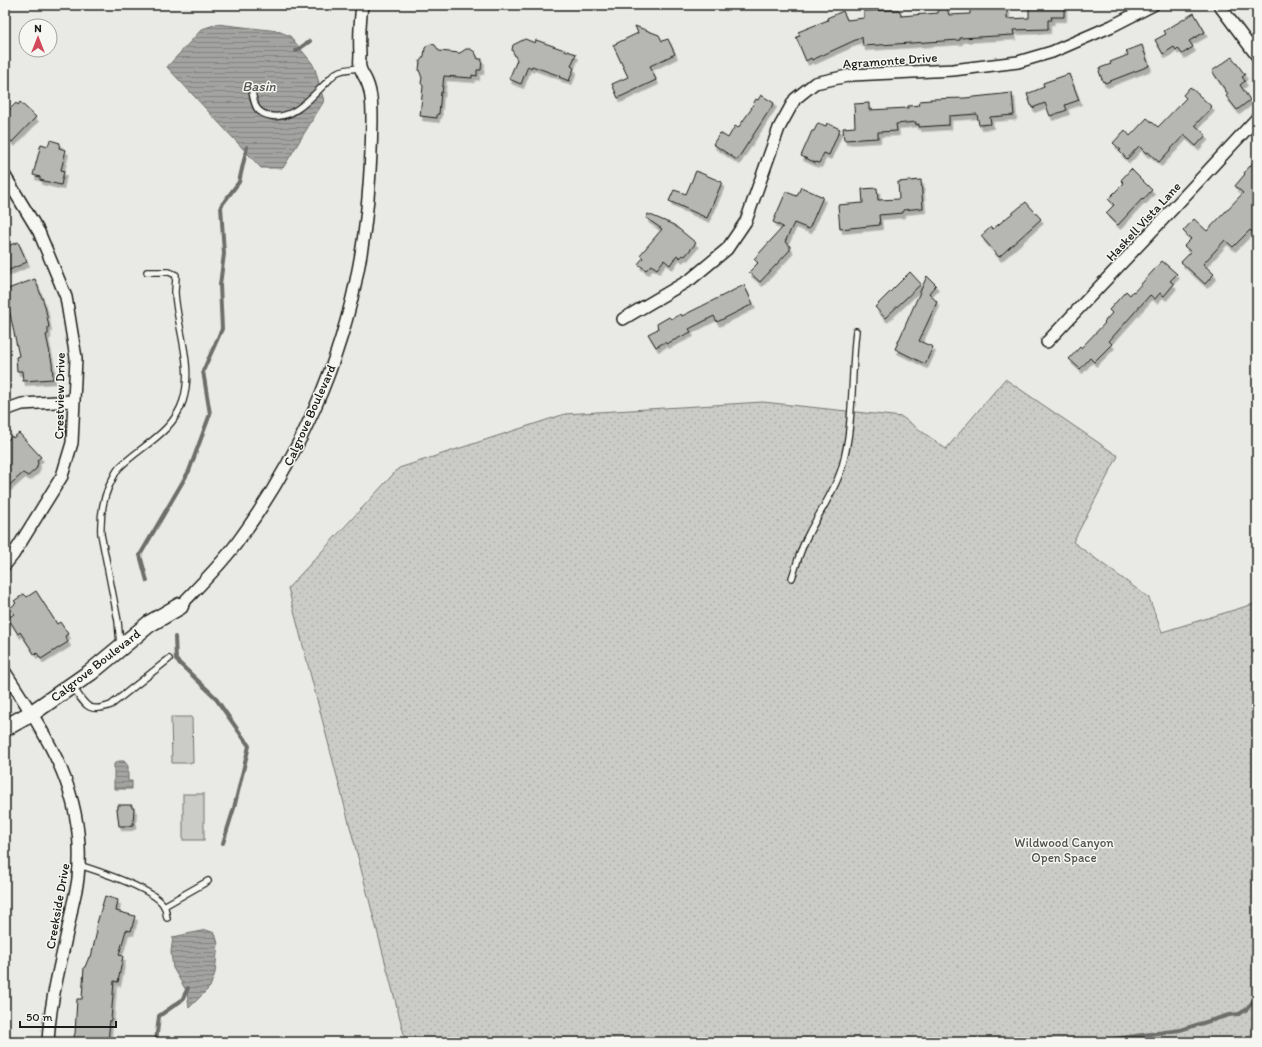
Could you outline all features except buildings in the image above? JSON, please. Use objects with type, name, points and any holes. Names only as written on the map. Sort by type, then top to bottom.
[{"type":"street","name":"Calgrove Boulevard","points":[[5,728],[32,713],[72,685],[149,624],[180,606],[205,580],[238,541],[287,466],[298,444],[336,354],[347,320],[360,265],[369,193],[372,120],[371,97],[368,83],[360,68],[359,33],[362,5]]},
{"type":"street","name":"Agramonte Drive","points":[[623,319],[691,279],[727,249],[746,221],[779,128],[794,99],[815,83],[852,75],[952,70],[1018,62],[1052,52],[1112,26],[1153,5]]},
{"type":"street","points":[[1219,5],[1257,56]]},
{"type":"street","name":"Haskell Vista Lane","points":[[1047,342],[1257,118]]},
{"type":"street","name":"Crestview Drive","points":[[5,176],[39,232],[66,297],[76,358],[72,443],[62,476],[14,555],[5,565]]},
{"type":"street","points":[[5,410],[22,404],[73,401]]},
{"type":"street","name":"Creekside Drive","points":[[5,672],[32,713],[60,764],[69,786],[77,819],[79,841],[78,879],[56,981],[48,1042]]},
{"type":"lane","points":[[252,92],[255,105],[262,114],[273,116],[286,115],[299,108],[336,73],[360,68]]},
{"type":"lane","points":[[120,647],[118,621],[101,534],[100,520],[102,506],[107,488],[120,467],[164,431],[174,419],[180,409],[187,386],[185,358],[175,293],[176,275],[169,272],[147,272]]},
{"type":"lane","points":[[792,578],[808,534],[832,492],[846,449],[856,331]]},
{"type":"lane","points":[[72,685],[86,706],[101,708],[110,705],[170,659]]},
{"type":"lane","points":[[79,865],[142,888],[155,896],[164,906],[167,918]]},
{"type":"lane","points":[[164,906],[208,881]]},
{"type":"green space","name":"Wildwood Canyon Open Space","points":[[1005,379],[1118,456],[1073,542],[1149,598],[1162,632],[1257,603],[1257,1042],[406,1042],[288,588],[399,468],[565,414],[763,402],[902,417],[946,449]]},
{"type":"green space","points":[[171,717],[192,717],[193,763],[172,763]]},
{"type":"green space","points":[[183,794],[204,794],[204,840],[183,840]]},
{"type":"water","name":"Basin","points":[[217,24],[278,31],[290,36],[312,63],[315,69],[324,101],[283,168],[261,168],[167,67],[202,29]]},
{"type":"water","points":[[119,761],[124,761],[128,766],[128,781],[132,781],[132,789],[114,789],[114,764]]},
{"type":"water","points":[[206,930],[215,933],[218,944],[215,973],[210,987],[189,1008],[187,992],[173,968],[171,952],[173,937]]},
{"type":"waterway","points":[[296,51],[310,41]]},
{"type":"waterway","points":[[147,581],[140,555],[189,471],[210,414],[203,371],[222,329],[220,285],[224,254],[221,206],[239,182],[247,147]]},
{"type":"waterway","points":[[175,637],[176,660],[214,696],[249,746],[234,808],[223,843]]},
{"type":"waterway","points":[[156,1042],[159,1016],[182,1000],[188,988]]},
{"type":"waterway","points":[[1102,1042],[1106,1040],[1180,1030],[1229,1015],[1239,1014],[1246,1010],[1257,997]]}]
